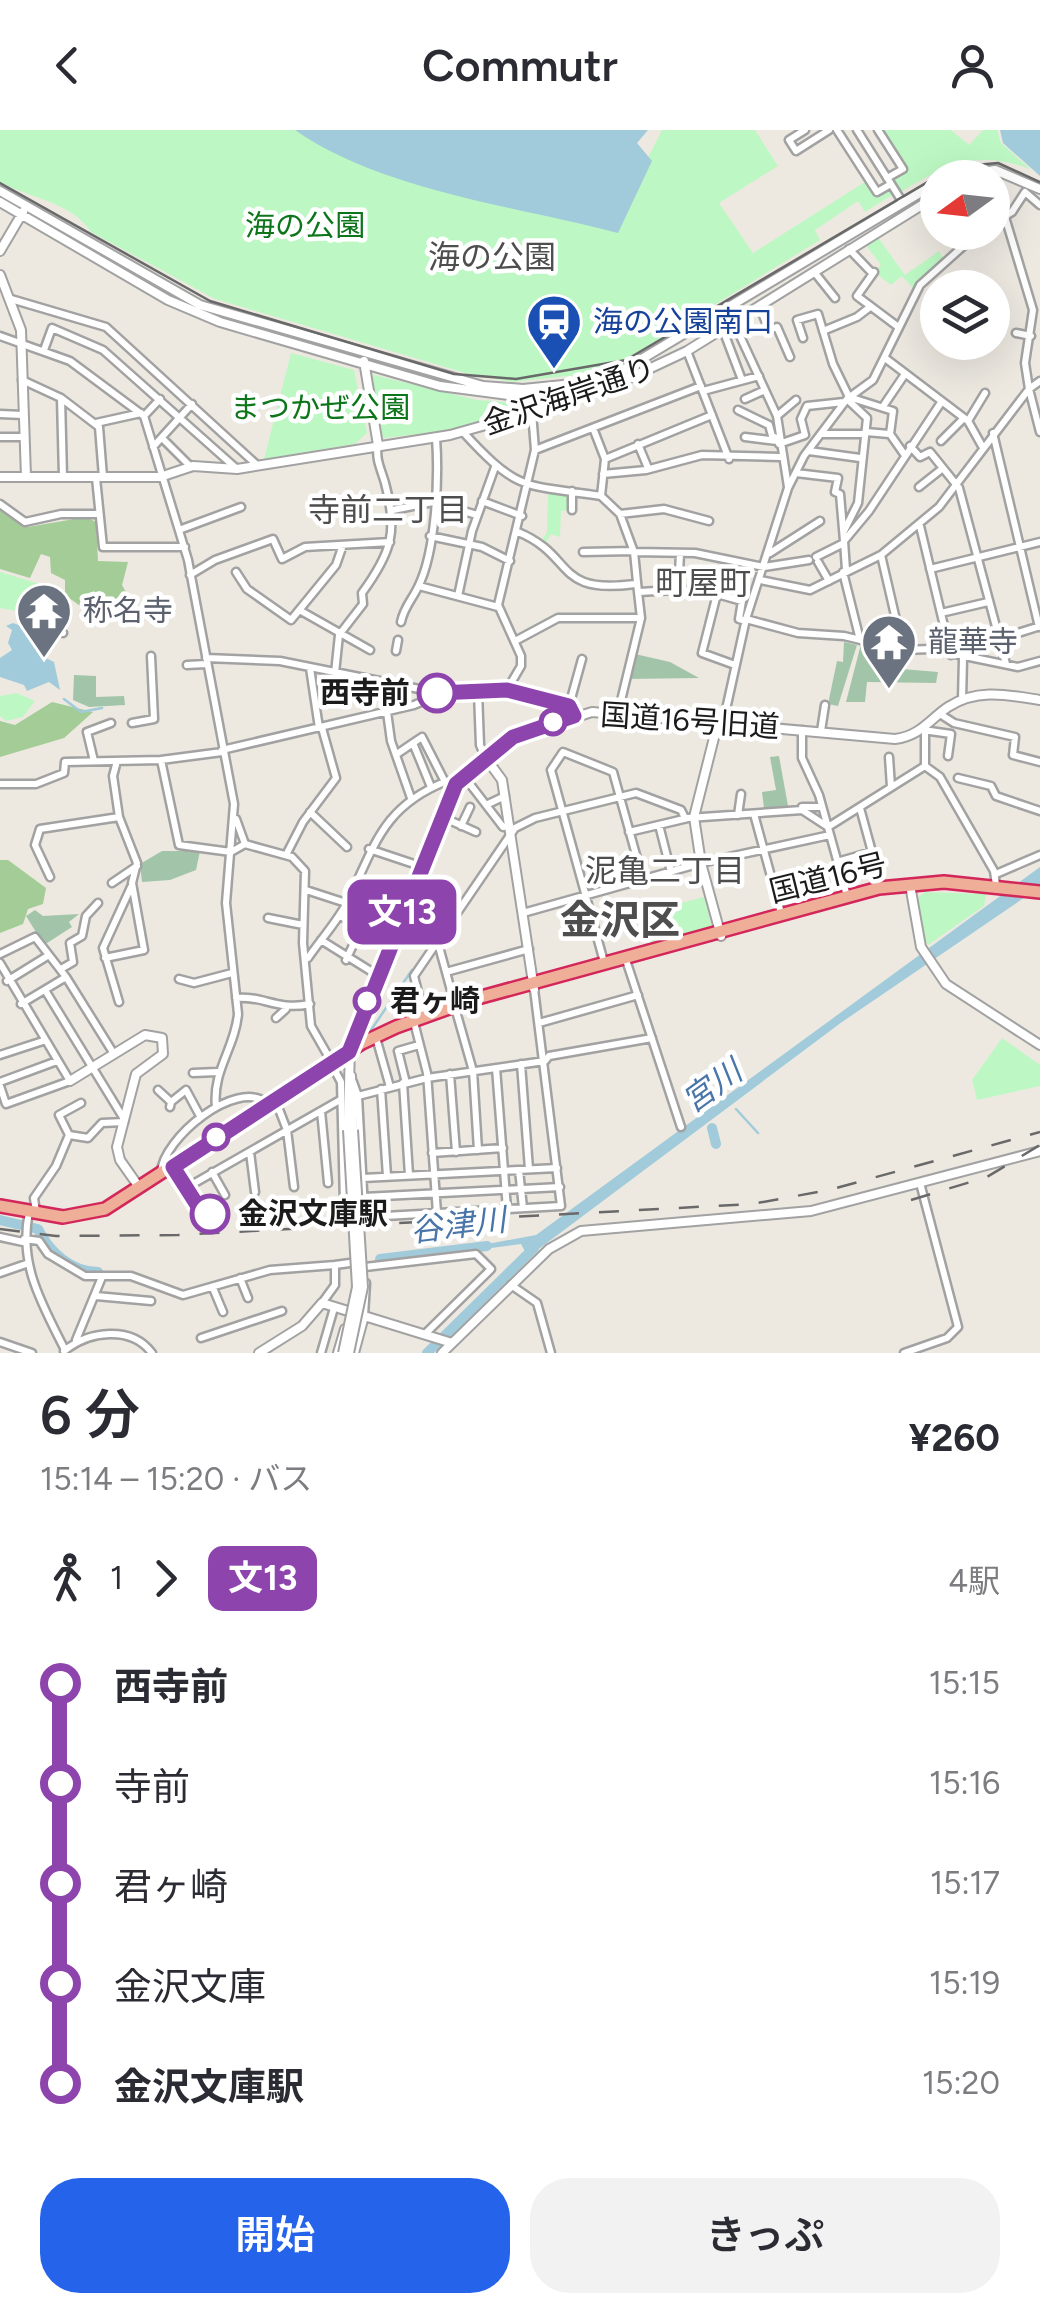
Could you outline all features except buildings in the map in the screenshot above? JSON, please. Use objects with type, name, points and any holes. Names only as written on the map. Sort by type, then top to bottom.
[{"type":"highway","name":"国道16号","points":[[534,986],[628,963],[847,896],[910,887],[1003,885],[1036,894]]},
{"type":"highway","name":"国道16号","points":[[0,1206],[29,1220],[86,1215],[112,1206],[326,1066],[424,1016],[604,964],[910,887]]},
{"type":"highway","name":"国道16号","points":[[349,1052],[456,1008]]},
{"type":"street","points":[[816,138],[808,130],[789,140],[796,152],[833,130],[877,192],[903,168],[878,130]]},
{"type":"street","points":[[857,130],[903,204]]},
{"type":"street","points":[[1010,177],[1040,189]]},
{"type":"street","points":[[0,191],[24,211],[190,310],[363,364],[493,396],[546,395],[593,381],[644,358],[920,193]]},
{"type":"street","points":[[1010,211],[1025,192],[1040,205]]},
{"type":"street","points":[[0,202],[200,305],[494,387],[546,388],[593,381]]},
{"type":"street","name":"金沢海岸通り","points":[[0,477],[160,478],[192,467],[236,469],[436,438],[532,412],[621,382],[687,351],[920,206]]},
{"type":"street","points":[[0,251],[24,211]]},
{"type":"street","points":[[1010,233],[1036,314],[1025,363],[1040,432]]},
{"type":"street","points":[[848,248],[873,272],[856,296],[897,326]]},
{"type":"street","points":[[720,934],[689,818],[721,722],[746,620],[788,488],[808,450],[847,399],[873,380],[920,285],[959,250]]},
{"type":"street","points":[[815,273],[835,298]]},
{"type":"street","points":[[0,275],[22,341],[26,477]]},
{"type":"street","points":[[10,299],[106,327],[256,464]]},
{"type":"street","points":[[823,331],[856,318],[870,306]]},
{"type":"street","points":[[760,308],[768,330],[777,327],[790,357]]},
{"type":"street","points":[[803,338],[797,320],[818,314],[847,399],[864,412],[858,503],[844,531]]},
{"type":"street","points":[[734,324],[776,416],[788,488]]},
{"type":"street","points":[[44,350],[52,328],[102,350],[236,469]]},
{"type":"street","points":[[724,330],[742,380]]},
{"type":"street","points":[[1016,334],[1030,336]]},
{"type":"street","points":[[0,336],[44,350],[89,373],[143,414],[160,478],[185,547],[235,817],[245,844]]},
{"type":"street","points":[[687,351],[729,459]]},
{"type":"street","points":[[335,673],[340,636],[363,604],[362,593],[394,532],[393,510],[378,465],[363,364],[366,353]]},
{"type":"street","points":[[885,358],[940,404],[966,420],[982,446]]},
{"type":"street","points":[[884,405],[905,374]]},
{"type":"street","points":[[535,450],[702,388],[759,376]]},
{"type":"street","points":[[22,380],[61,398],[96,423],[102,433],[97,514],[104,547],[185,547]]},
{"type":"street","points":[[760,580],[801,591],[881,555],[920,526],[956,484],[992,432],[1040,381]]},
{"type":"street","points":[[745,399],[766,390]]},
{"type":"street","points":[[941,441],[966,420],[985,393]]},
{"type":"street","points":[[61,398],[64,476]]},
{"type":"street","points":[[96,423],[143,414],[160,399]]},
{"type":"street","points":[[745,437],[778,442],[805,435],[801,420],[807,406],[847,399],[884,405],[893,411],[890,434],[904,454]]},
{"type":"street","points":[[776,416],[796,400]]},
{"type":"street","points":[[152,447],[192,404]]},
{"type":"street","points":[[583,552],[680,553],[764,567],[796,565],[814,559],[844,542],[940,404]]},
{"type":"street","points":[[738,410],[769,425],[778,442]]},
{"type":"street","points":[[507,690],[522,666],[517,640],[499,607],[535,450],[532,412]]},
{"type":"street","points":[[0,414],[23,414]]},
{"type":"street","points":[[604,459],[712,415]]},
{"type":"street","points":[[593,428],[604,459],[601,496]]},
{"type":"street","points":[[463,432],[495,467],[528,486],[601,496],[620,514],[634,552],[640,618],[618,713]]},
{"type":"street","points":[[992,432],[1040,626],[999,640]]},
{"type":"street","points":[[820,434],[890,434]]},
{"type":"street","points":[[0,437],[24,437]]},
{"type":"street","points":[[162,438],[192,467]]},
{"type":"street","points":[[401,622],[405,605],[419,586],[430,536],[436,438]]},
{"type":"street","points":[[638,444],[648,468]]},
{"type":"street","points":[[910,446],[920,457],[930,452],[956,484],[1006,665]]},
{"type":"street","points":[[808,450],[860,458]]},
{"type":"street","points":[[603,474],[702,455],[780,458]]},
{"type":"street","points":[[458,596],[476,515],[495,467]]},
{"type":"street","points":[[918,487],[943,468]]},
{"type":"street","points":[[796,473],[838,478],[835,492],[840,494],[845,571],[860,640]]},
{"type":"street","points":[[572,491],[572,510]]},
{"type":"street","points":[[393,510],[433,502],[476,515]]},
{"type":"street","points":[[482,502],[522,516]]},
{"type":"street","points":[[0,504],[25,522],[62,514],[97,514]]},
{"type":"street","points":[[180,530],[241,507]]},
{"type":"street","points":[[620,514],[664,509],[709,520]]},
{"type":"street","points":[[770,553],[820,521]]},
{"type":"street","points":[[920,526],[952,656]]},
{"type":"street","points":[[518,532],[550,550],[562,570],[581,583],[678,593],[694,588],[742,600],[739,619],[798,633],[903,650],[931,650],[1006,665],[1040,662]]},
{"type":"street","points":[[430,536],[469,545],[510,561]]},
{"type":"street","points":[[190,575],[216,560],[273,539],[282,559],[305,548],[390,542]]},
{"type":"street","points":[[930,569],[1040,542]]},
{"type":"street","points":[[236,572],[248,589],[291,620],[336,565],[343,544]]},
{"type":"street","points":[[678,593],[680,553]]},
{"type":"street","points":[[881,555],[903,650]]},
{"type":"street","points":[[814,559],[829,580]]},
{"type":"street","points":[[419,586],[499,607]]},
{"type":"street","points":[[717,594],[702,653],[734,665]]},
{"type":"street","points":[[941,613],[988,602]]},
{"type":"street","points":[[301,611],[370,650]]},
{"type":"street","points":[[517,640],[543,622],[558,618],[640,618]]},
{"type":"street","points":[[38,623],[63,633]]},
{"type":"street","points":[[396,651],[398,640]]},
{"type":"street","points":[[132,724],[154,718],[151,656]]},
{"type":"street","points":[[962,658],[962,700]]},
{"type":"street","points":[[187,665],[263,659],[439,693],[507,690],[571,711],[582,659]]},
{"type":"street","points":[[286,855],[310,812],[336,778],[320,728],[310,668]]},
{"type":"street","points":[[352,1079],[358,1096],[366,1216],[562,1206],[546,1061],[511,831],[502,780],[480,745],[478,692]]},
{"type":"street","points":[[0,784],[36,784],[64,773],[65,762],[161,760],[222,751],[386,712],[439,693]]},
{"type":"street","points":[[925,766],[924,732],[940,714],[962,700],[991,694],[1040,700]]},
{"type":"street","points":[[821,732],[825,706]]},
{"type":"street","name":"国道16号旧道","points":[[349,1052],[392,936],[456,784],[485,757],[525,731],[571,711],[895,738],[924,732]]},
{"type":"street","points":[[386,712],[411,798]]},
{"type":"street","points":[[940,714],[954,723],[1015,737],[1012,755],[1040,762]]},
{"type":"street","points":[[94,762],[87,732],[111,723]]},
{"type":"street","points":[[802,730],[802,758],[822,807],[847,896]]},
{"type":"street","points":[[924,732],[951,734],[948,756]]},
{"type":"street","points":[[398,754],[422,737],[445,782]]},
{"type":"street","points":[[413,743],[430,787]]},
{"type":"street","points":[[604,964],[552,770],[563,752],[613,772],[643,880]]},
{"type":"street","points":[[889,757],[891,788]]},
{"type":"street","points":[[161,760],[179,846],[231,852],[245,844],[286,855],[304,868],[303,925],[311,1026],[326,1066],[338,1074],[344,1208],[364,1210]]},
{"type":"street","points":[[116,761],[113,776],[119,817],[137,866],[128,900],[108,933],[105,958],[119,1002]]},
{"type":"street","points":[[524,913],[829,831],[925,766]]},
{"type":"street","points":[[925,766],[940,777],[1003,885],[1040,855]]},
{"type":"street","points":[[464,775],[503,828],[511,831]]},
{"type":"street","points":[[958,778],[990,786],[996,796],[1040,812]]},
{"type":"street","points":[[308,958],[339,916],[382,827],[411,798],[445,782],[456,784]]},
{"type":"street","points":[[424,1016],[414,976],[511,831],[524,822],[636,793],[680,810],[689,818]]},
{"type":"street","points":[[738,815],[741,794]]},
{"type":"street","points":[[486,805],[505,796]]},
{"type":"street","points":[[461,826],[470,807]]},
{"type":"street","points":[[802,807],[822,807]]},
{"type":"street","points":[[838,862],[872,852],[860,808]]},
{"type":"street","points":[[630,832],[689,818],[802,810],[829,831]]},
{"type":"street","points":[[310,812],[348,847]]},
{"type":"street","points":[[754,814],[781,914]]},
{"type":"street","points":[[440,816],[476,832]]},
{"type":"street","points":[[50,877],[35,845],[40,829],[119,817]]},
{"type":"street","points":[[216,1107],[217,1072],[236,1030],[226,903],[235,817]]},
{"type":"street","points":[[659,826],[671,872]]},
{"type":"street","points":[[369,849],[420,866]]},
{"type":"street","points":[[112,883],[137,866]]},
{"type":"street","points":[[105,958],[144,950],[132,884]]},
{"type":"street","points":[[910,887],[923,950],[930,962],[956,992],[1040,1045]]},
{"type":"street","points":[[352,889],[374,900]]},
{"type":"street","points":[[306,890],[346,903]]},
{"type":"street","points":[[21,1004],[45,990],[73,962],[70,943],[82,936],[86,916],[98,903]]},
{"type":"street","points":[[339,916],[392,936]]},
{"type":"street","points":[[268,918],[303,925]]},
{"type":"street","points":[[346,960],[362,926]]},
{"type":"street","points":[[0,954],[31,935],[64,973],[114,1054]]},
{"type":"street","points":[[321,940],[346,960],[377,975]]},
{"type":"street","points":[[438,943],[473,1071],[478,1150]]},
{"type":"street","points":[[446,972],[528,948]]},
{"type":"street","points":[[7,981],[50,956]]},
{"type":"street","points":[[0,963],[42,1041],[70,1081]]},
{"type":"street","points":[[628,963],[681,1127]]},
{"type":"street","points":[[179,979],[194,983],[232,973]]},
{"type":"street","points":[[45,990],[124,1121]]},
{"type":"street","points":[[539,1023],[638,994]]},
{"type":"street","points":[[236,998],[248,997],[286,1009],[310,1004]]},
{"type":"street","points":[[276,1018],[286,1009]]},
{"type":"street","points":[[415,1026],[427,1078],[436,1213]]},
{"type":"street","points":[[56,1061],[0,1084],[6,1104],[70,1081],[151,1033],[160,1036],[166,1045],[160,1057],[136,1074],[117,1147],[120,1160],[140,1189]]},
{"type":"street","points":[[546,1061],[549,1056],[652,1038]]},
{"type":"street","points":[[0,1055],[42,1041]]},
{"type":"street","points":[[378,1041],[385,1088],[386,1176]]},
{"type":"street","points":[[410,1174],[405,1083],[398,1051],[419,1045]]},
{"type":"street","points":[[349,1052],[350,1130]]},
{"type":"street","points":[[346,1353],[357,1287],[349,1052]]},
{"type":"street","points":[[358,1096],[427,1078],[546,1061]]},
{"type":"street","points":[[521,1064],[529,1169]]},
{"type":"street","points":[[496,1068],[508,1210]]},
{"type":"street","points":[[192,1073],[217,1072]]},
{"type":"street","points":[[450,1074],[456,1152]]},
{"type":"street","points":[[158,1090],[170,1104],[186,1090],[200,1116]]},
{"type":"street","points":[[198,1207],[186,1188],[160,1168],[185,1128],[200,1116],[216,1107],[258,1098],[271,1100],[287,1130],[294,1187]]},
{"type":"street","points":[[186,1188],[340,1100]]},
{"type":"street","points":[[70,1135],[59,1115],[81,1103]]},
{"type":"street","points":[[320,1111],[328,1183]]},
{"type":"street","points":[[70,1135],[88,1138],[102,1122],[124,1121]]},
{"type":"street","points":[[70,1135],[56,1166],[34,1198],[23,1240],[26,1264],[64,1352],[94,1335],[122,1335],[144,1342],[152,1353]]},
{"type":"street","points":[[432,1153],[503,1148]]},
{"type":"street","points":[[442,1353],[562,1240],[590,1229],[811,1211],[1040,1151]]},
{"type":"street","points":[[250,1152],[255,1192]]},
{"type":"street","points":[[363,1178],[557,1168]]},
{"type":"street","points":[[519,1170],[523,1208]]},
{"type":"street","points":[[212,1172],[225,1196]]},
{"type":"street","points":[[904,1353],[946,1338],[958,1327],[920,1183]]},
{"type":"street","points":[[364,1197],[560,1187]]},
{"type":"street","points":[[0,1237],[39,1241],[48,1254],[77,1273],[140,1278],[183,1295],[278,1268],[363,1262],[364,1316],[346,1353]]},
{"type":"street","points":[[365,1267],[476,1254],[491,1269],[425,1334]]},
{"type":"street","points":[[0,1273],[26,1264]]},
{"type":"street","points":[[264,1352],[302,1326],[322,1303],[335,1285],[335,1265]]},
{"type":"street","points":[[76,1342],[102,1277]]},
{"type":"street","points":[[240,1278],[248,1298]]},
{"type":"street","points":[[511,1285],[537,1303],[550,1353]]},
{"type":"street","points":[[213,1288],[222,1312]]},
{"type":"street","points":[[96,1296],[151,1301]]},
{"type":"street","points":[[322,1303],[450,1342]]},
{"type":"street","points":[[320,1353],[334,1308]]},
{"type":"street","points":[[201,1338],[282,1312]]},
{"type":"street","points":[[346,1353],[350,1312]]},
{"type":"street","points":[[0,1342],[32,1353]]},
{"type":"green space","name":"海の公園","points":[[0,130],[328,130],[613,226],[662,130],[755,130],[778,166],[719,203],[753,253],[868,180],[877,193],[887,187],[892,195],[865,212],[858,201],[815,230],[820,240],[623,361],[596,373],[512,382],[469,374],[215,299],[91,232],[62,207],[0,182]]},
{"type":"green space","points":[[881,130],[951,130],[969,145],[983,130],[997,130],[1001,143],[1030,169],[1010,160],[920,160],[920,181],[899,193],[891,179],[905,169]]},
{"type":"green space","points":[[877,236],[905,275],[939,251],[944,259],[932,270],[920,270],[920,281],[913,288],[902,276],[891,285],[874,272],[881,265],[864,243]]},
{"type":"green space","name":"まつかぜ公園","points":[[291,353],[354,370],[367,433],[355,444],[264,459]]},
{"type":"green space","name":"まつかぜ公園","points":[[370,374],[477,400],[520,403],[522,409],[448,431],[383,438]]},
{"type":"green space","points":[[548,492],[569,494],[570,510],[561,511],[560,537],[551,534],[545,544],[541,542],[547,532]]},
{"type":"green space","points":[[0,509],[28,527],[86,517],[96,522],[98,561],[128,562],[122,585],[129,598],[121,603],[106,602],[99,612],[90,613],[65,595],[65,580],[51,573],[50,557],[41,554],[30,578],[0,569]]},
{"type":"green space","points":[[0,572],[46,586],[36,614],[0,608]]},
{"type":"green space","points":[[844,642],[857,645],[838,706],[828,704],[837,661],[843,662]]},
{"type":"green space","points":[[861,644],[903,653],[902,669],[938,672],[936,683],[867,682],[865,702],[846,702]]},
{"type":"green space","points":[[635,654],[670,662],[699,678],[627,679]]},
{"type":"green space","points":[[74,675],[96,676],[96,697],[124,696],[125,705],[89,707],[73,700]]},
{"type":"green space","points":[[17,693],[35,701],[23,717],[6,721],[0,716],[0,696]]},
{"type":"green space","points":[[52,702],[93,712],[64,738],[0,757],[0,721],[15,725]]},
{"type":"green space","points":[[779,756],[788,806],[764,808],[762,792],[776,790],[770,757]]},
{"type":"green space","points":[[162,851],[200,851],[196,870],[170,880],[142,882],[140,864]]},
{"type":"green space","points":[[0,860],[8,860],[46,888],[43,904],[28,909],[23,924],[0,933]]},
{"type":"green space","points":[[925,892],[986,894],[984,906],[928,945],[920,932],[916,899]]},
{"type":"green space","points":[[704,897],[712,928],[648,945],[640,914]]},
{"type":"green space","points":[[35,910],[43,916],[79,914],[69,922],[72,927],[44,945],[26,916]]},
{"type":"green space","points":[[1002,1038],[1040,1065],[1040,1086],[977,1100],[972,1080]]},
{"type":"water","points":[[295,130],[648,130],[637,143],[652,161],[618,233],[409,182],[330,151]]},
{"type":"water","points":[[1000,130],[1040,130],[1040,176],[1003,143]]},
{"type":"water","points":[[13,623],[49,636],[50,647],[44,657],[54,662],[60,690],[49,682],[27,691],[24,685],[0,677],[0,658],[12,650],[8,643],[12,630],[6,626]]},
{"type":"water","points":[[1040,867],[1040,887],[842,1022],[528,1257],[521,1244],[476,1250],[476,1246],[536,1235]]},
{"type":"waterway","points":[[64,699],[81,712],[102,708]]},
{"type":"waterway","points":[[371,1030],[412,970]]},
{"type":"waterway","points":[[736,1109],[758,1133]]},
{"type":"waterway","points":[[712,1128],[716,1144]]},
{"type":"waterway","name":"谷津川","points":[[0,1220],[38,1229],[62,1259],[79,1269],[98,1272]]},
{"type":"waterway","name":"谷津川","points":[[380,1259],[487,1246]]},
{"type":"waterway","name":"宮川","points":[[427,1353],[534,1248]]},
{"type":"tram line","points":[[0,183],[210,301],[454,374],[516,379],[626,360],[953,167],[998,163],[1040,182]]},
{"type":"railway","points":[[0,1229],[56,1236],[178,1235],[752,1204],[829,1190],[1040,1132]]},
{"type":"railway","points":[[911,1200],[987,1177],[1040,1145]]},
{"type":"bus line","name":"文13","points":[[210,1214],[201,1211],[173,1167],[349,1052],[431,838],[456,784],[513,737],[574,716],[569,706],[507,690],[437,693]]},
{"type":"place","name":"海の公園南口","points":[[554,371]]},
{"type":"place","name":"称名寺","points":[[44,660]]},
{"type":"place","name":"龍華寺","points":[[889,691]]},
{"type":"place","name":"西寺前","points":[[437,693]]},
{"type":"place","name":"君ヶ崎","points":[[367,1001]]},
{"type":"place","name":"金沢文庫駅","points":[[210,1214]]},
{"type":"district","name":"海の公園","points":[[492,257]]},
{"type":"district","name":"寺前二丁目","points":[[388,510]]},
{"type":"district","name":"町屋町","points":[[703,583]]},
{"type":"district","name":"泥亀二丁目","points":[[665,871]]},
{"type":"district","name":"金沢区","points":[[620,920]]}]
